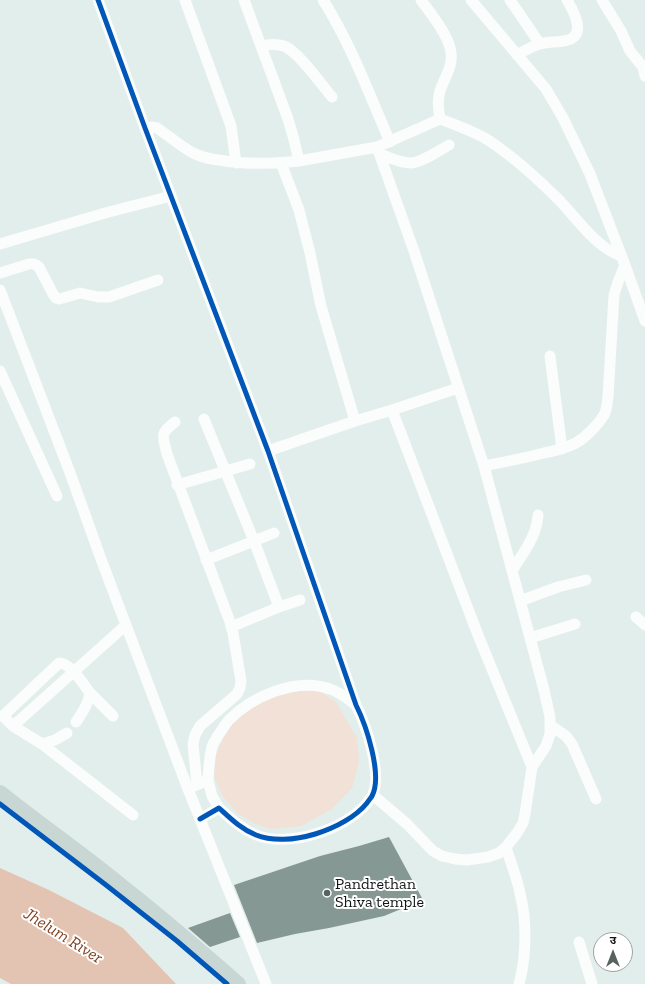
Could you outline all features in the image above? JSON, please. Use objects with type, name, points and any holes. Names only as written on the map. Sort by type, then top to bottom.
[{"type":"highway","points":[[0,793],[173,927],[238,984]]},
{"type":"highway","points":[[0,804],[177,941],[227,984]]},
{"type":"street","points":[[0,290],[69,470],[126,626],[198,785],[212,796],[219,808],[238,826],[256,835],[270,838],[283,839],[303,837],[322,832],[351,817],[362,809],[373,795],[376,769],[366,729],[356,705],[268,451],[98,0]]},
{"type":"street","points":[[185,0],[230,126],[236,164]]},
{"type":"street","points":[[244,0],[294,136],[299,161]]},
{"type":"street","points":[[323,0],[330,10],[352,54],[390,142]]},
{"type":"street","points":[[421,0],[445,36],[452,54],[448,72],[439,98],[438,111],[440,119]]},
{"type":"street","points":[[471,0],[546,89],[563,118],[590,174],[645,321]]},
{"type":"street","points":[[510,0],[540,44]]},
{"type":"street","points":[[517,55],[540,44],[573,38],[578,27],[576,18],[567,0]]},
{"type":"street","points":[[602,0],[621,31],[630,51],[642,67],[645,76]]},
{"type":"street","points":[[261,46],[271,44],[279,45],[286,47],[293,52],[332,97]]},
{"type":"street","points":[[145,128],[157,128],[194,153],[208,158],[236,164],[256,164],[299,161],[379,150],[390,142],[440,119],[487,139],[513,159],[560,201],[600,244],[623,261]]},
{"type":"street","points":[[379,150],[397,160],[411,163],[418,162],[449,145]]},
{"type":"street","points":[[373,795],[407,824],[433,851],[442,856],[467,860],[488,857],[499,853],[518,833],[526,814],[532,767],[546,746],[550,734],[550,717],[544,690],[484,466],[414,251],[379,150]]},
{"type":"street","points":[[281,163],[299,210],[321,306],[355,420]]},
{"type":"street","points":[[0,244],[105,213],[171,196]]},
{"type":"street","points":[[484,466],[534,456],[562,449],[577,443],[597,424],[604,415],[607,406],[610,380],[614,295],[623,261]]},
{"type":"street","points":[[0,273],[32,263],[36,264],[39,267],[52,294],[56,298],[63,298],[80,293],[98,297],[109,297],[158,280]]},
{"type":"street","points":[[550,356],[562,449]]},
{"type":"street","points":[[0,370],[56,496]]},
{"type":"street","points":[[268,451],[355,420],[392,410],[458,388]]},
{"type":"street","points":[[392,410],[478,635],[532,767]]},
{"type":"street","points":[[204,419],[226,470],[279,607]]},
{"type":"street","points":[[175,422],[166,429],[164,433],[163,438],[167,454],[177,485],[231,627],[241,681],[237,694],[200,726],[195,735],[193,744],[200,819],[266,984]]},
{"type":"street","points":[[177,485],[250,464]]},
{"type":"street","points":[[512,571],[531,540],[536,529],[538,515]]},
{"type":"street","points":[[206,560],[274,533]]},
{"type":"street","points":[[520,601],[542,592],[586,580]]},
{"type":"street","points":[[231,627],[300,600]]},
{"type":"street","points":[[636,617],[645,625]]},
{"type":"street","points":[[530,638],[575,624]]},
{"type":"street","points":[[13,726],[126,626]]},
{"type":"street","points":[[113,716],[90,693],[74,672],[63,663],[59,663],[1,716],[13,726],[42,744],[133,815]]},
{"type":"street","points":[[198,785],[214,743],[227,722],[244,707],[272,692],[299,686],[320,686],[341,694],[356,705]]},
{"type":"street","points":[[76,722],[86,708],[90,693]]},
{"type":"street","points":[[550,725],[566,736],[572,744],[596,799]]},
{"type":"street","points":[[42,744],[55,740],[67,733]]},
{"type":"street","points":[[200,819],[219,808]]},
{"type":"street","points":[[506,847],[524,911],[524,957],[518,984]]},
{"type":"street","points":[[579,942],[592,984]]},
{"type":"shaded area","points":[[316,689],[336,702],[357,738],[359,762],[352,788],[332,809],[301,826],[270,829],[255,824],[237,813],[222,795],[214,776],[215,757],[228,726],[243,713],[284,691]]},
{"type":"water","name":"Jhelum River","points":[[0,868],[49,890],[123,928],[176,984],[11,984],[0,978]]},
{"type":"building","name":"Pandrethan Shiva temple","points":[[389,837],[423,900],[384,916],[257,943],[234,885],[320,856]]},
{"type":"building","points":[[230,913],[240,937],[210,947],[188,928]]},
{"type":"cycle path","points":[[98,0],[268,451],[368,737],[372,750],[376,776],[372,796],[357,813],[331,828],[299,838],[269,838],[256,835],[241,826],[219,808],[200,819]]},
{"type":"cycle path","points":[[0,804],[177,941],[227,984]]},
{"type":"place","name":"Pandrethan Shiva temple","points":[[327,893]]}]
